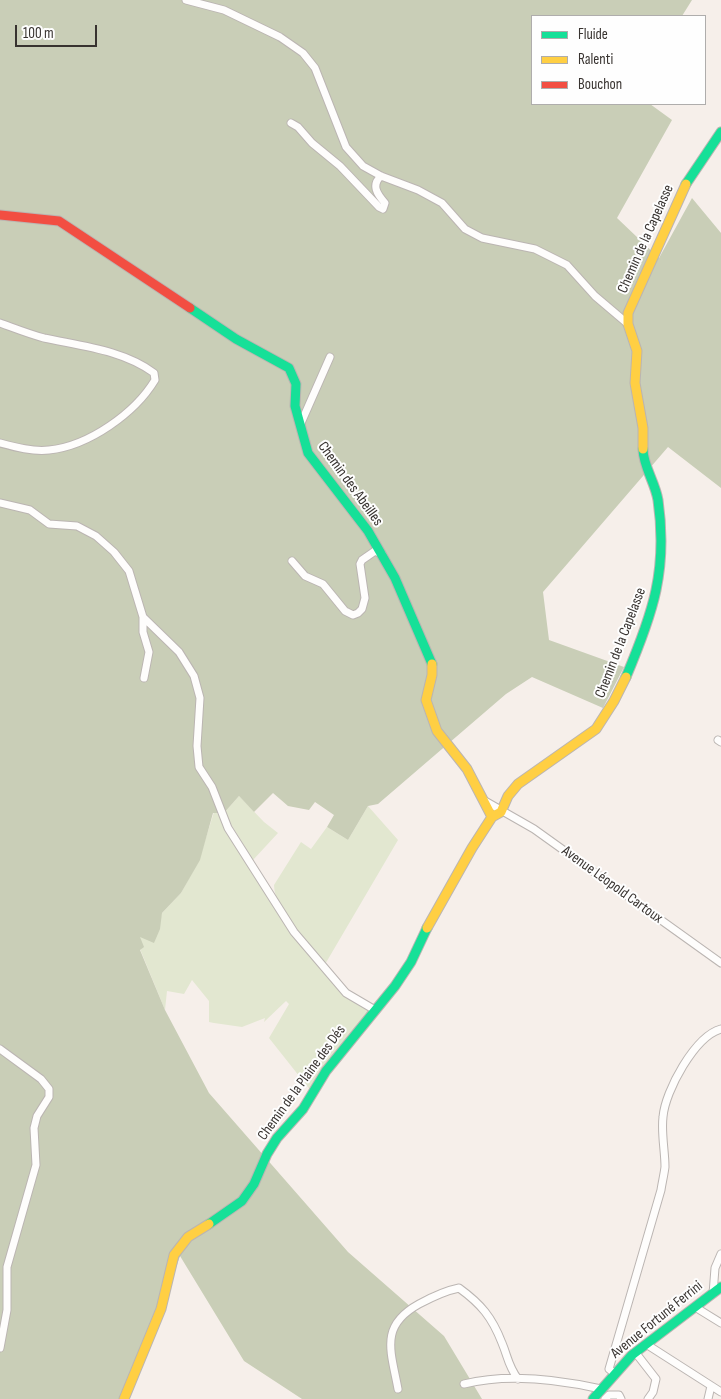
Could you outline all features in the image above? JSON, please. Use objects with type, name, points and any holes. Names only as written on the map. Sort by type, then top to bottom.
[{"type":"street","points":[[186,0],[224,10],[280,37],[303,53],[315,68],[346,147],[363,166],[381,176],[418,190],[442,203],[465,229],[482,238],[535,249],[567,265],[595,296],[628,324]]},
{"type":"street","points":[[291,123],[306,134],[312,143],[340,166],[383,209],[385,203],[379,196],[375,186],[376,180],[381,176]]},
{"type":"street","name":"Chemin de la Capelasse","points":[[501,812],[505,798],[524,777],[542,764],[577,745],[596,729],[610,710],[646,624],[658,586],[661,553],[656,496],[643,456],[643,427],[635,386],[638,358],[637,347],[628,324],[630,306],[650,268],[666,224],[685,186],[721,132]]},
{"type":"street","name":"Chemin des Abeilles","points":[[0,215],[59,221],[236,339],[276,359],[289,368],[294,375],[297,391],[295,406],[308,452],[319,470],[343,496],[382,554],[395,578],[432,663],[432,675],[426,700],[437,730],[468,769],[492,817]]},
{"type":"street","points":[[0,323],[43,338],[80,344],[131,359],[154,373],[155,380],[144,398],[113,423],[72,446],[48,451],[0,443]]},
{"type":"street","points":[[300,423],[330,357]]},
{"type":"street","points":[[0,503],[30,510],[49,524],[77,526],[96,536],[114,552],[129,571],[143,617],[143,632],[149,652],[144,678]]},
{"type":"street","points":[[292,561],[305,576],[324,584],[344,611],[353,615],[358,613],[364,604],[360,564],[362,560],[374,552],[382,554]]},
{"type":"street","points":[[143,617],[179,652],[194,676],[200,698],[199,767],[212,787],[228,828],[294,932],[346,993],[375,1010]]},
{"type":"street","name":"Chemin des Abeilles","points":[[484,800],[501,812]]},
{"type":"street","points":[[492,817],[501,812]]},
{"type":"street","name":"Avenue Léopold Cartoux","points":[[501,812],[506,812],[534,829],[721,963]]},
{"type":"street","name":"Chemin de la Plaine des Dés","points":[[124,1399],[162,1309],[174,1255],[179,1246],[188,1236],[215,1222],[242,1201],[254,1184],[267,1154],[277,1138],[304,1110],[326,1071],[395,986],[411,962],[420,940],[492,817]]},
{"type":"street","points":[[614,1373],[609,1369],[661,1190],[665,1169],[663,1116],[668,1096],[691,1051],[714,1031],[721,1029]]},
{"type":"street","points":[[0,1048],[42,1079],[49,1089],[49,1097],[36,1116],[34,1128],[36,1165],[7,1267],[7,1310],[0,1348]]},
{"type":"street","points":[[712,1294],[715,1268],[721,1254]]},
{"type":"street","points":[[714,1279],[721,1271]]},
{"type":"street","name":"Avenue Fortuné Ferrini","points":[[593,1399],[614,1373],[635,1352],[721,1287]]},
{"type":"street","points":[[398,1389],[391,1334],[397,1320],[409,1310],[443,1291],[459,1288],[480,1304],[494,1324],[509,1366],[518,1379]]},
{"type":"street","points":[[695,1307],[721,1323]]},
{"type":"street","points":[[646,1344],[721,1392]]},
{"type":"street","points":[[635,1352],[656,1379],[654,1392],[648,1399]]},
{"type":"street","points":[[464,1384],[487,1379],[518,1379],[575,1383],[601,1390]]},
{"type":"street","points":[[708,1399],[710,1386]]},
{"type":"street","points":[[605,1399],[609,1395],[619,1395],[621,1399]]},
{"type":"green space","points":[[0,0],[692,0],[683,15],[531,15],[531,105],[651,105],[672,120],[617,218],[659,258],[692,198],[721,233],[721,488],[668,447],[543,592],[549,640],[624,667],[603,708],[532,677],[506,694],[378,804],[368,806],[348,840],[327,827],[334,815],[315,802],[309,810],[288,806],[273,793],[254,812],[239,796],[224,813],[213,813],[200,860],[181,893],[162,913],[160,929],[154,943],[140,937],[144,947],[140,950],[165,1010],[209,1093],[348,1252],[444,1336],[482,1399],[302,1399],[244,1361],[180,1256],[143,1365],[128,1399],[0,1399]]},
{"type":"green space","points":[[239,796],[264,822],[278,833],[253,860],[224,813]]},
{"type":"green space","points":[[368,806],[398,840],[324,966],[286,917],[280,906],[274,885],[301,842],[311,849],[327,827],[348,840]]},
{"type":"green space","points":[[214,812],[217,813],[320,968],[344,992],[368,1010],[311,1091],[269,1038],[289,1004],[286,1001],[264,1022],[265,1018],[242,1027],[209,1022],[209,1001],[192,980],[184,994],[167,991],[165,1010],[140,949],[139,936],[154,942],[162,913],[181,893],[199,860]]},
{"type":"traffic: fast","points":[[686,184],[721,132]]},
{"type":"traffic: fast","points":[[190,308],[236,339],[289,368],[296,384],[295,406],[308,453],[368,531],[395,578],[432,664]]},
{"type":"traffic: fast","points":[[626,677],[651,611],[656,591],[661,548],[658,500],[645,462],[643,449]]},
{"type":"traffic: fast","points":[[209,1224],[242,1201],[254,1184],[267,1154],[277,1138],[303,1109],[326,1071],[395,986],[411,962],[427,928]]},
{"type":"traffic: fast","points":[[593,1399],[632,1355],[721,1287]]},
{"type":"traffic: slow","points":[[643,449],[643,428],[635,383],[637,351],[628,324],[628,313],[686,184]]},
{"type":"traffic: slow","points":[[432,664],[432,675],[426,700],[437,731],[467,769],[492,817]]},
{"type":"traffic: slow","points":[[427,928],[472,848],[492,817],[501,812],[508,796],[518,784],[596,729],[614,701],[626,677]]},
{"type":"traffic: slow","points":[[124,1399],[161,1309],[174,1255],[188,1237],[209,1224]]},
{"type":"traffic: jam","points":[[0,215],[59,221],[190,308]]}]
